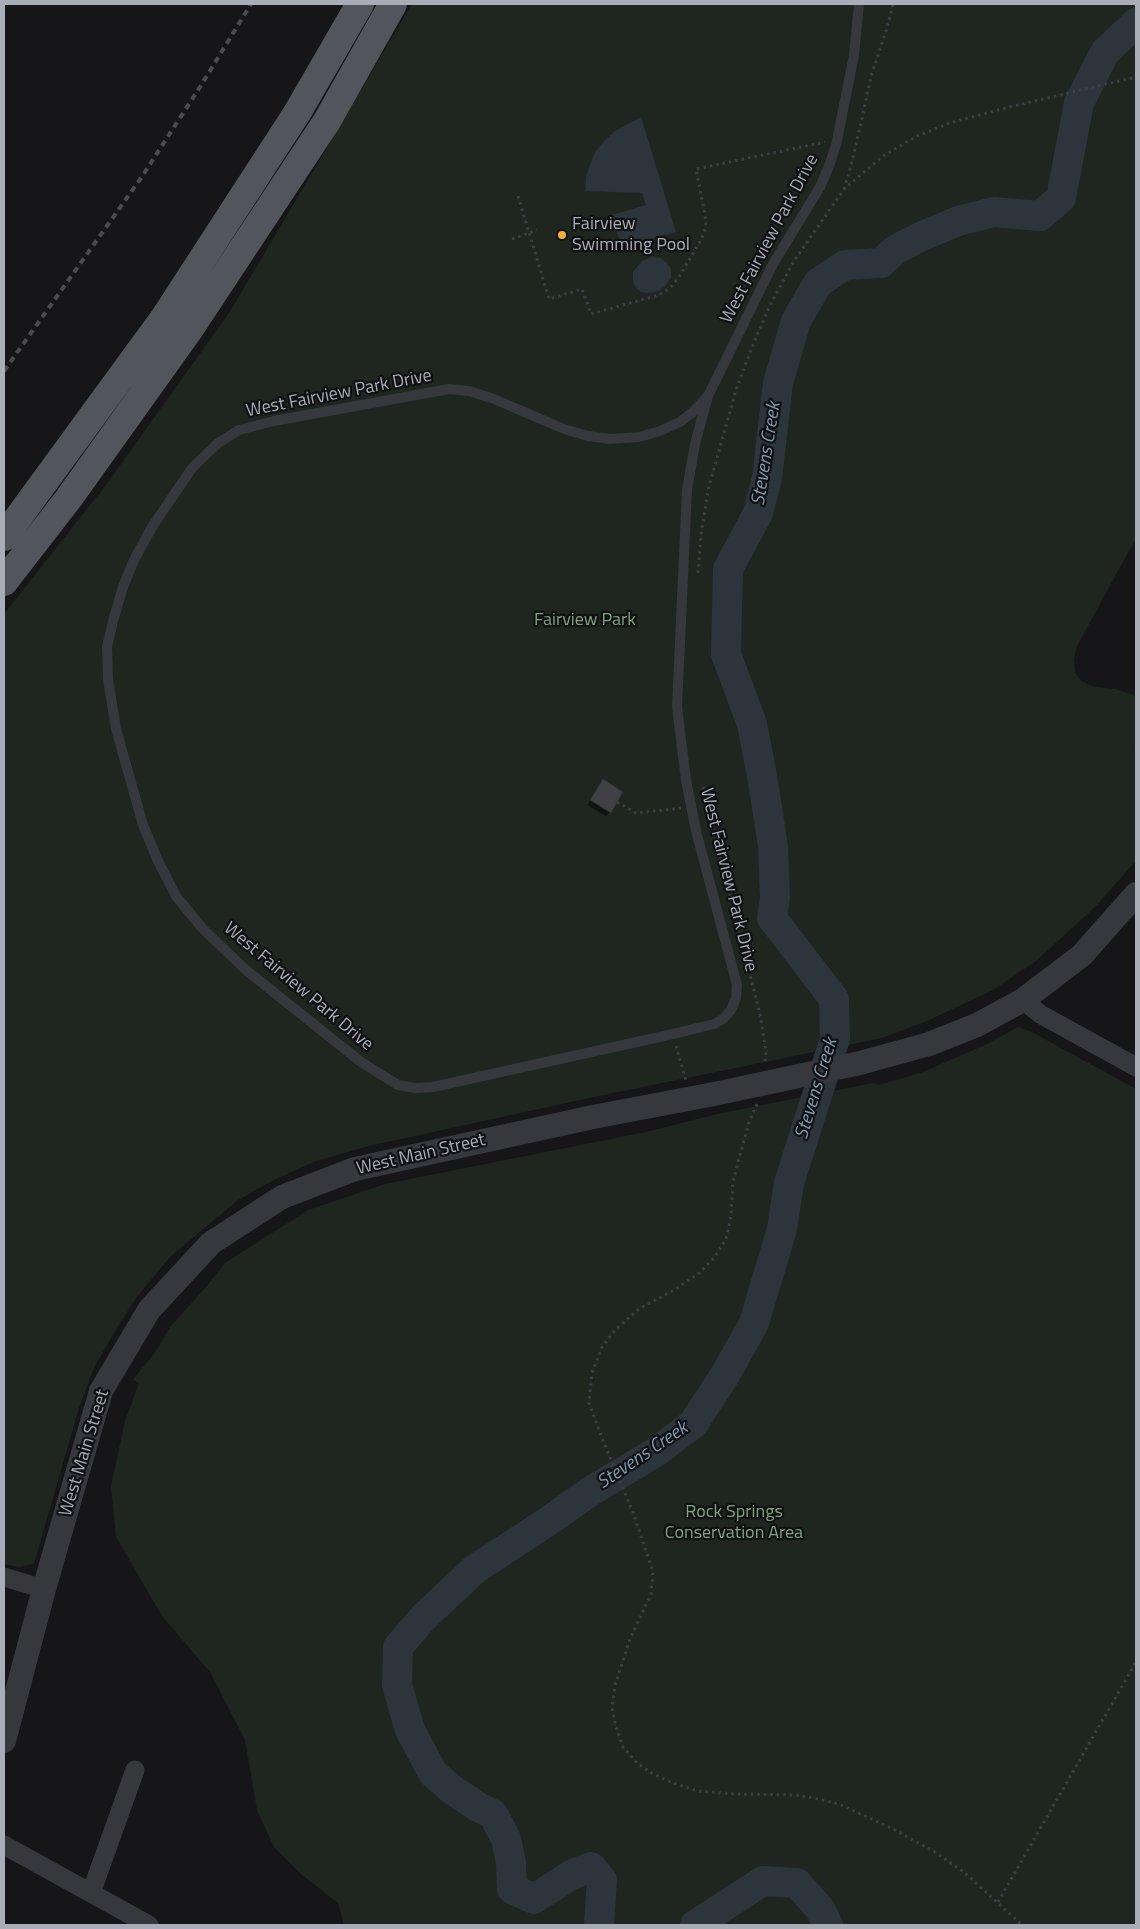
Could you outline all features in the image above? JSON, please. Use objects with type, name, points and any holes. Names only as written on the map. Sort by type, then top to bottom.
[{"type":"main road","points":[[4,537],[169,310],[297,113],[360,4]]},
{"type":"main road","points":[[4,582],[69,498],[189,330],[326,121],[393,4]]},
{"type":"street","name":"West Main Street","points":[[4,1741],[44,1588],[101,1391],[149,1310],[211,1243],[282,1197],[355,1169],[593,1117],[860,1063],[928,1044],[977,1024],[1023,1000],[1082,955],[1136,894]]},
{"type":"street","points":[[1023,1000],[1040,1014],[1136,1067]]},
{"type":"street","points":[[4,1577],[44,1588]]},
{"type":"street","points":[[91,1893],[136,1770]]},
{"type":"street","points":[[4,1845],[149,1925]]},
{"type":"lane","name":"West Fairview Park Drive","points":[[708,396],[680,422],[660,431],[639,437],[610,439],[588,436],[564,429],[494,399],[469,391],[449,389],[274,421],[239,430],[218,443],[192,468],[152,527],[134,560],[123,586],[107,647],[108,679],[116,729],[130,782],[143,825],[158,861],[176,896],[202,928],[246,970],[368,1066],[398,1084],[415,1088],[433,1087],[673,1034],[714,1024],[723,1019],[731,1010],[736,998],[737,985],[712,895],[691,807],[682,756],[677,707],[683,544],[690,466],[708,396],[773,264],[820,187],[829,166],[837,139],[854,55],[859,4]]},
{"type":"path","points":[[844,189],[872,73],[893,4]]},
{"type":"path","points":[[698,574],[701,535],[708,490],[736,390],[770,305],[794,261],[844,189],[883,156],[917,136],[950,123],[1136,77]]},
{"type":"path","points":[[518,196],[549,299],[582,289],[591,314],[659,295],[670,288],[679,277],[704,234],[706,221],[696,169],[837,139]]},
{"type":"path","points":[[512,238],[537,230]]},
{"type":"path","points":[[702,784],[760,1014],[766,1052],[763,1072]]},
{"type":"path","points":[[617,802],[636,813],[691,807]]},
{"type":"path","points":[[673,1034],[686,1081]]},
{"type":"path","points":[[758,1100],[749,1122],[732,1181],[731,1216],[726,1239],[715,1257],[698,1274],[674,1290],[639,1309],[616,1328],[602,1347],[592,1373],[590,1403],[602,1438],[633,1512],[653,1572],[651,1594],[630,1639],[616,1685],[612,1708],[616,1727],[623,1747],[637,1763],[659,1777],[698,1791],[794,1795],[839,1804],[895,1830],[935,1852],[965,1872],[1022,1925]]},
{"type":"path","points":[[998,1902],[1136,1662]]},
{"type":"green space","name":"Fairview Park","points":[[412,4],[1136,4],[1136,538],[1077,646],[1074,660],[1075,672],[1081,681],[1095,687],[1116,689],[1136,696],[1136,744],[1134,745],[1136,746],[1136,861],[1094,908],[1036,961],[993,990],[927,1021],[882,1038],[589,1098],[369,1146],[316,1161],[274,1180],[238,1200],[170,1257],[136,1298],[95,1366],[79,1408],[34,1564],[19,1567],[4,1564],[4,614],[106,485],[229,313]]},
{"type":"green space","name":"Rock Springs Conservation Area","points":[[1018,1027],[1032,1032],[1136,1089],[1136,1925],[344,1925],[338,1903],[302,1875],[274,1847],[257,1810],[245,1740],[210,1672],[162,1616],[116,1537],[111,1486],[125,1421],[139,1383],[133,1380],[156,1351],[170,1327],[225,1263],[308,1210],[385,1184],[646,1132],[717,1114],[873,1083],[879,1085],[923,1072],[987,1044]]},
{"type":"shaded area","points":[[641,117],[676,232],[622,247],[611,215],[646,205],[642,193],[585,191],[586,176],[595,152],[604,141],[615,131]]},
{"type":"shaded area","points":[[651,257],[660,258],[667,263],[671,269],[671,278],[659,291],[641,292],[633,282],[633,272],[642,261]]},
{"type":"building","points":[[603,779],[623,792],[611,813],[590,800]]},
{"type":"waterway","name":"Stevens Creek","points":[[599,1925],[602,1880],[591,1867],[571,1875],[534,1899],[512,1889],[511,1863],[506,1839],[493,1814],[478,1807],[450,1788],[433,1773],[410,1730],[397,1685],[398,1647],[424,1617],[475,1569],[591,1491],[656,1452],[693,1424],[725,1375],[754,1323],[782,1229],[789,1183],[835,1039],[834,999],[772,918],[775,898],[773,846],[762,776],[752,724],[726,654],[728,569],[758,513],[767,478],[778,383],[796,321],[818,283],[845,265],[881,263],[895,250],[958,221],[994,212],[1040,216],[1061,198],[1079,103],[1105,52],[1136,23]]},
{"type":"waterway","name":"Stevens Creek","points":[[695,1925],[763,1881],[797,1883],[820,1909],[828,1925]]},
{"type":"railway","points":[[4,371],[141,178],[251,4]]},
{"type":"place","name":"Fairview Swimming Pool","points":[[562,235]]}]
